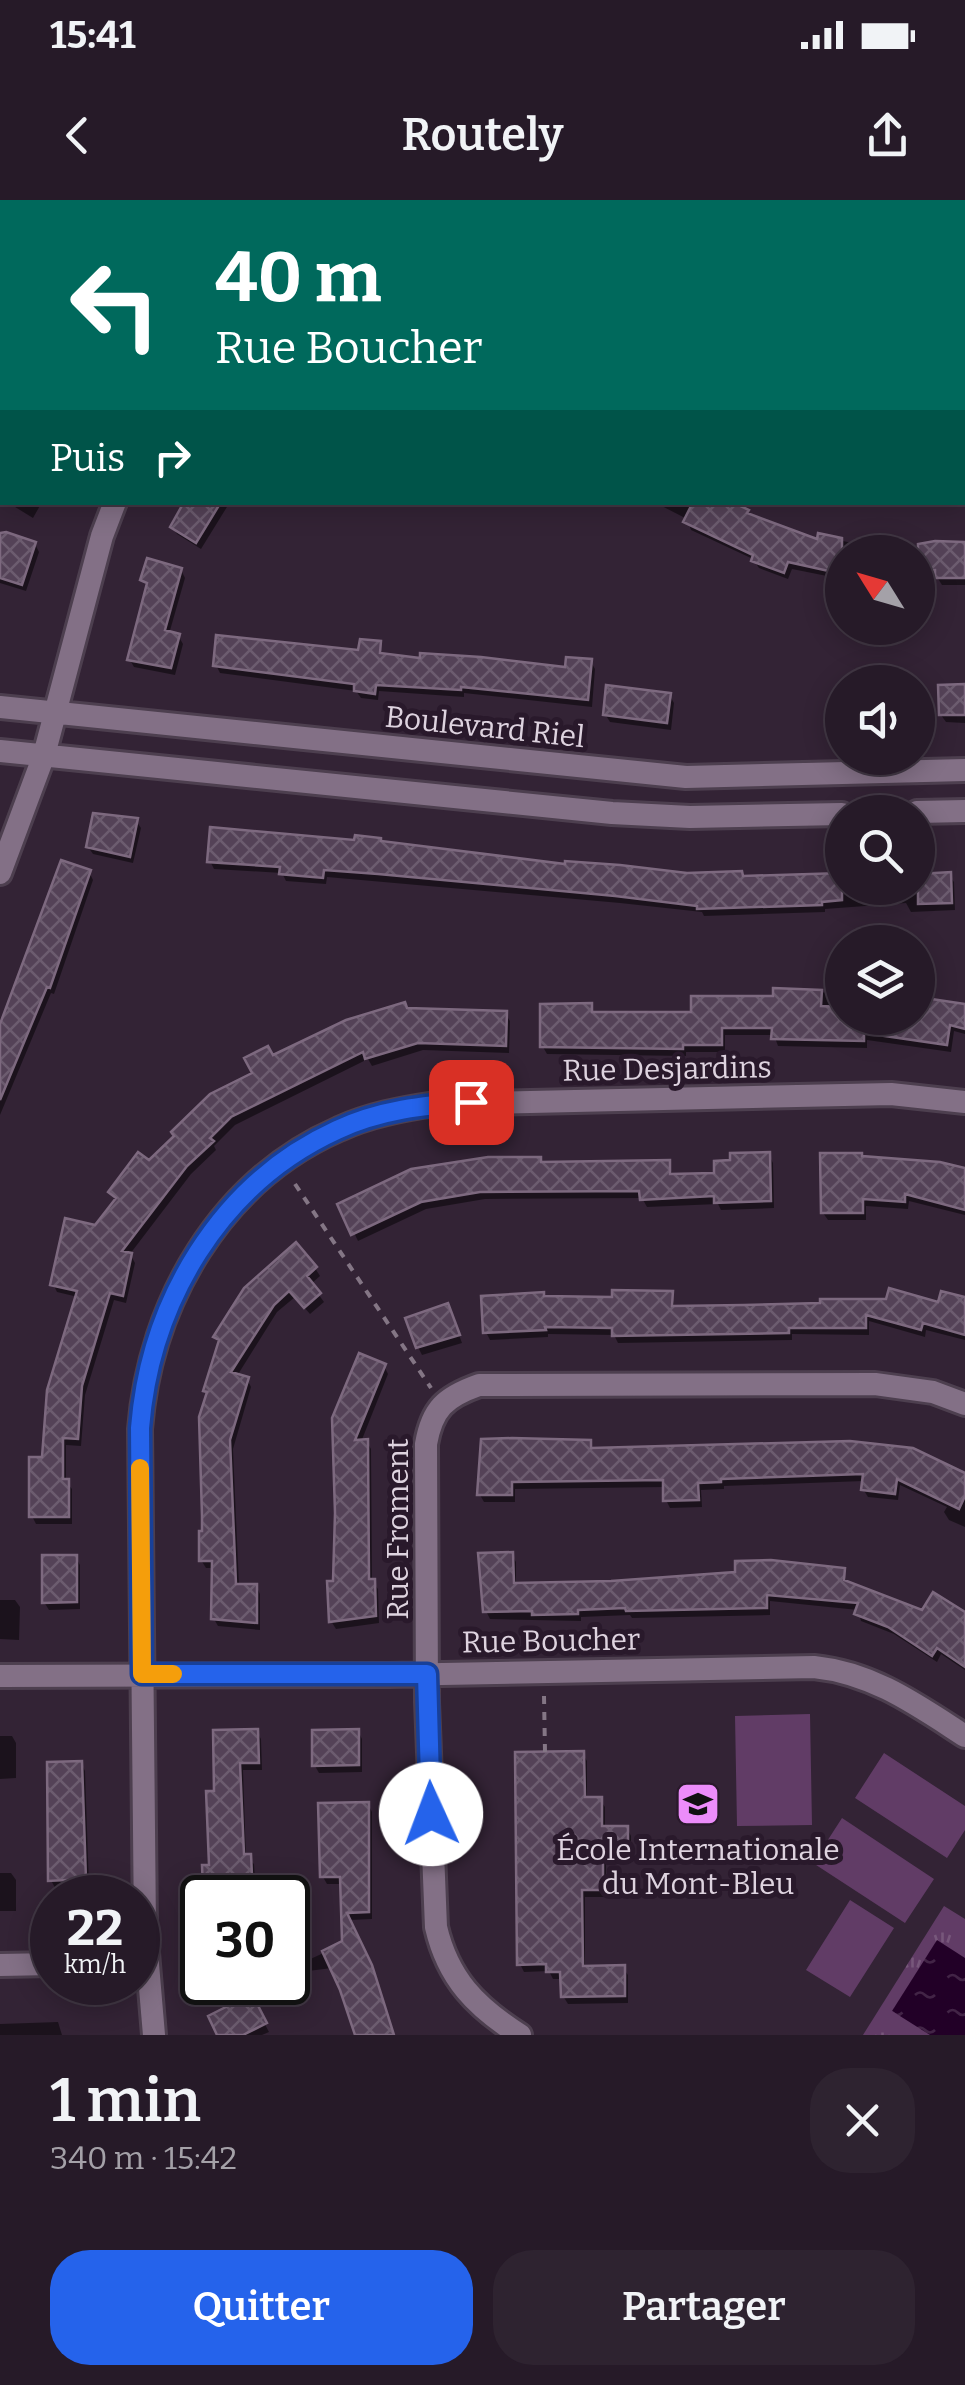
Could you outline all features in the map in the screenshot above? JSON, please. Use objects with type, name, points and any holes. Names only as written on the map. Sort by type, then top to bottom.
[{"type":"street","points":[[0,873],[44,756],[53,712],[114,505]]},
{"type":"street","name":"Boulevard Riel","points":[[0,707],[686,777],[965,770]]},
{"type":"street","points":[[0,752],[612,813],[825,814]]},
{"type":"street","points":[[760,816],[762,776]]},
{"type":"street","points":[[935,812],[965,812]]},
{"type":"street","name":"Rue Desjardins","points":[[142,1875],[140,1428],[150,1359],[162,1321],[190,1262],[234,1204],[282,1164],[337,1129],[400,1109],[435,1104],[891,1094],[965,1102]]},
{"type":"street","name":"Rue Froment","points":[[520,2035],[468,1996],[442,1954],[436,1927],[427,1674],[426,1444],[430,1420],[459,1392],[478,1386],[904,1386],[965,1404]]},
{"type":"street","name":"Rue Boucher","points":[[0,1676],[814,1667],[844,1670],[899,1694],[965,1736]]},
{"type":"street","points":[[0,1965],[30,1964]]},
{"type":"street","name":"Rue Desjardins","points":[[149,2005],[154,2035]]},
{"type":"path","points":[[282,1164],[442,1405]]},
{"type":"path","points":[[544,1672],[545,1752]]},
{"type":"green space","points":[[810,1714],[812,1825],[737,1826],[735,1716]]},
{"type":"green space","points":[[884,1753],[965,1806],[965,1830],[947,1858],[855,1798]]},
{"type":"green space","points":[[842,1818],[934,1879],[905,1923],[813,1863]]},
{"type":"green space","points":[[850,1900],[894,1928],[850,1997],[806,1970]]},
{"type":"green space","points":[[944,1906],[965,1919],[965,2035],[863,2035]]},
{"type":"water","points":[[937,1940],[965,1958],[965,2035],[930,2035],[892,2011]]},
{"type":"building","points":[[182,505],[219,505],[196,543],[170,527]]},
{"type":"building","points":[[692,505],[738,505],[749,510],[747,513],[817,539],[818,533],[828,535],[825,570],[788,562],[784,573],[751,561],[753,555],[683,522]]},
{"type":"building","points":[[0,533],[36,542],[22,585],[0,578]]},
{"type":"building","points":[[935,541],[965,542],[965,578],[935,578]]},
{"type":"building","points":[[147,558],[182,568],[165,630],[180,634],[171,668],[127,660],[147,583],[140,580]]},
{"type":"building","points":[[216,635],[358,650],[360,639],[381,641],[380,653],[420,658],[420,653],[565,667],[566,657],[592,659],[588,700],[461,687],[376,685],[375,694],[354,691],[354,684],[213,666]]},
{"type":"building","points":[[965,684],[965,715],[939,715],[938,685]]},
{"type":"building","points":[[606,685],[671,693],[667,723],[603,715]]},
{"type":"building","points":[[93,813],[138,818],[130,857],[86,847]]},
{"type":"building","points":[[210,827],[354,840],[355,835],[565,864],[620,865],[687,873],[742,871],[743,876],[825,874],[825,902],[822,905],[697,909],[615,896],[324,870],[323,878],[279,874],[280,867],[207,862]]},
{"type":"building","points":[[61,860],[91,870],[50,988],[47,987],[0,1100],[0,1024]]},
{"type":"building","points":[[951,872],[952,903],[935,904],[935,873]]},
{"type":"building","points":[[773,988],[822,990],[825,1035],[864,1035],[864,1041],[771,1039],[772,1028],[722,1028],[722,1045],[683,1045],[683,1049],[540,1047],[540,1004],[592,1003],[592,1012],[691,1012],[691,996],[773,996]]},
{"type":"building","points":[[935,1000],[965,1004],[965,1029],[950,1025],[947,1045],[878,1035],[935,1035]]},
{"type":"building","points":[[405,1002],[407,1008],[507,1011],[506,1046],[418,1043],[365,1059],[363,1052],[231,1117],[210,1138],[214,1141],[187,1166],[122,1251],[132,1253],[123,1296],[110,1293],[82,1386],[78,1439],[63,1438],[63,1479],[69,1479],[69,1517],[29,1517],[29,1457],[42,1457],[47,1390],[77,1291],[50,1285],[65,1218],[95,1225],[116,1198],[108,1192],[138,1152],[149,1160],[210,1094],[252,1073],[244,1058],[268,1046],[273,1055],[346,1020]]},
{"type":"building","points":[[770,1152],[771,1201],[714,1203],[714,1196],[640,1200],[639,1191],[480,1192],[421,1202],[351,1235],[337,1204],[411,1169],[488,1157],[541,1157],[541,1162],[670,1160],[670,1174],[714,1173],[714,1161],[730,1160],[730,1153]]},
{"type":"building","points":[[820,1153],[862,1153],[965,1168],[965,1210],[905,1194],[905,1202],[863,1199],[863,1213],[821,1213]]},
{"type":"building","points":[[296,1242],[317,1267],[307,1276],[321,1293],[304,1308],[289,1291],[274,1305],[231,1372],[249,1377],[230,1440],[236,1584],[257,1584],[257,1623],[211,1619],[212,1561],[199,1561],[199,1417],[219,1340],[213,1337],[244,1288]]},
{"type":"building","points":[[889,1288],[938,1302],[941,1291],[965,1297],[965,1335],[923,1323],[921,1330],[866,1315],[866,1328],[789,1328],[789,1333],[612,1336],[612,1328],[545,1327],[546,1330],[483,1333],[481,1296],[544,1292],[544,1296],[612,1297],[612,1290],[673,1291],[672,1306],[744,1305],[886,1299]]},
{"type":"building","points":[[448,1303],[460,1335],[416,1348],[405,1318]]},
{"type":"building","points":[[359,1353],[386,1364],[355,1440],[368,1439],[369,1579],[375,1579],[376,1616],[329,1622],[327,1581],[333,1581],[335,1513],[332,1418]]},
{"type":"building","points":[[481,1439],[591,1440],[591,1448],[850,1441],[913,1448],[965,1473],[965,1496],[959,1509],[897,1479],[895,1494],[861,1490],[863,1474],[721,1479],[698,1483],[699,1500],[663,1501],[663,1480],[512,1482],[512,1495],[477,1495]]},
{"type":"building","points":[[513,1552],[514,1583],[735,1572],[735,1561],[771,1560],[845,1568],[844,1580],[922,1610],[933,1592],[965,1612],[965,1667],[937,1648],[932,1656],[888,1627],[854,1614],[858,1603],[767,1595],[767,1608],[625,1608],[532,1615],[532,1611],[483,1612],[478,1553]]},
{"type":"building","points":[[42,1555],[77,1555],[77,1602],[42,1603]]},
{"type":"building","points":[[258,1729],[259,1763],[240,1763],[244,1854],[251,1854],[252,1875],[202,1875],[202,1865],[209,1865],[206,1791],[214,1791],[213,1730]]},
{"type":"building","points":[[359,1729],[359,1765],[312,1766],[312,1730]]},
{"type":"building","points":[[584,1751],[585,1797],[602,1797],[602,1826],[628,1826],[628,1856],[603,1857],[603,1890],[582,1890],[583,1966],[625,1965],[625,1996],[561,1997],[560,1972],[546,1972],[546,1964],[517,1965],[515,1752]]},
{"type":"building","points":[[82,1761],[86,1875],[48,1875],[47,1762]]},
{"type":"building","points":[[369,1802],[369,1912],[347,1913],[372,1965],[394,2035],[355,2035],[322,1951],[342,1941],[340,1877],[320,1877],[318,1803]]},
{"type":"building","points":[[230,2005],[258,2005],[267,2023],[243,2035],[217,2035],[208,2016]]},
{"type":"slow traffic","points":[[140,1468],[142,1674],[173,1674]]},
{"type":"place","name":"École Internationale du Mont-Bleu","points":[[698,1804]]},
{"type":"route","points":[[431,1814],[427,1674],[142,1674],[140,1428],[150,1359],[174,1292],[190,1262],[234,1204],[308,1145],[337,1129],[400,1109],[471,1102]]}]
